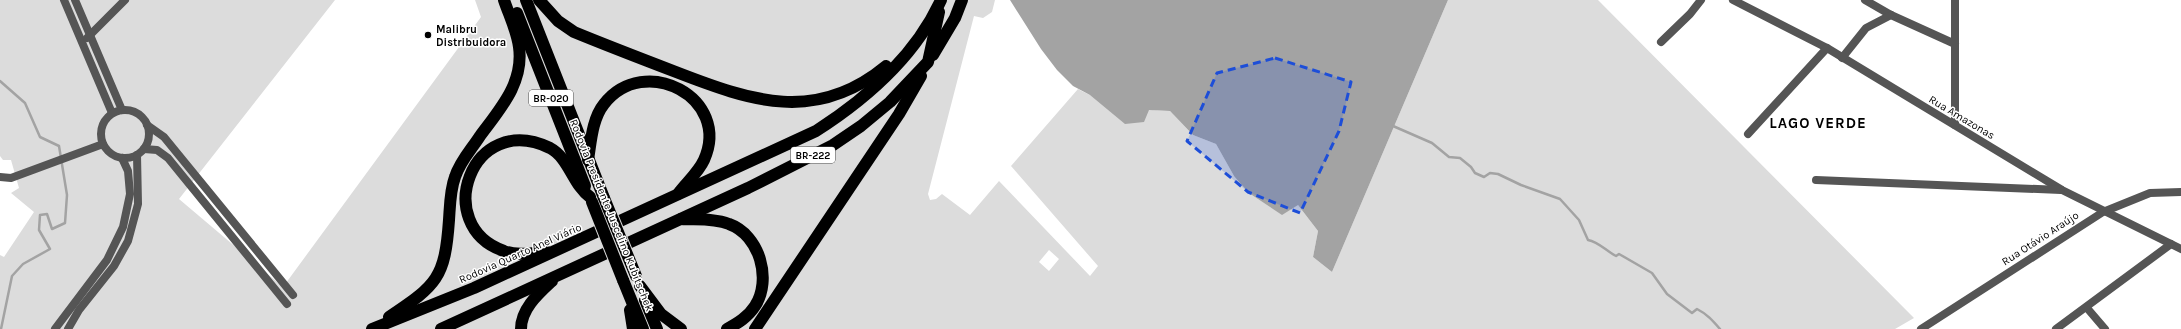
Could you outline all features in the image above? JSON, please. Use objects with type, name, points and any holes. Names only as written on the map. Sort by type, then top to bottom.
[{"type":"highway","points":[[372,329],[428,289],[443,264],[447,250],[450,204],[454,179],[460,164],[468,152],[508,100],[518,72],[519,48],[504,0]]},
{"type":"highway","name":"Rodovia Presidente Juscelino Kubitschek","points":[[511,0],[643,329]]},
{"type":"highway","name":"Rodovia Presidente Juscelino Kubitschek","points":[[526,0],[588,160],[657,329]]},
{"type":"highway","points":[[539,0],[558,21],[574,32],[721,90],[766,102],[785,103],[840,94],[875,76],[914,44]]},
{"type":"highway","points":[[754,329],[899,114],[920,80],[928,62],[941,0]]},
{"type":"highway","name":"BR-222","points":[[676,196],[816,131],[844,113],[878,84],[914,44],[932,20],[941,0]]},
{"type":"highway","name":"BR-222","points":[[559,274],[748,188],[833,145],[861,126],[890,102],[928,62],[955,18],[962,0]]},
{"type":"highway","points":[[588,160],[597,117],[603,105],[613,95],[626,87],[648,81],[665,82],[678,87],[690,95],[701,108],[706,121],[708,134],[704,160],[676,196]]},
{"type":"highway","points":[[555,252],[505,252],[492,246],[478,234],[469,216],[465,198],[465,188],[477,162],[485,153],[501,144],[527,140],[540,144],[552,149],[562,159],[582,191],[591,199]]},
{"type":"highway","name":"Rodovia Quarto Anel Viário","points":[[372,329],[474,288],[676,196]]},
{"type":"highway","points":[[677,219],[712,221],[729,224],[748,237],[758,252],[763,280],[756,305],[743,319],[726,329]]},
{"type":"highway","points":[[441,329],[559,274]]},
{"type":"highway","points":[[521,329],[525,313],[530,304],[559,274]]},
{"type":"highway","points":[[638,281],[661,314],[681,329]]},
{"type":"highway","points":[[624,283],[633,329]]},
{"type":"street","points":[[64,0],[112,113]]},
{"type":"street","points":[[75,0],[122,110]]},
{"type":"street","points":[[81,42],[125,0]]},
{"type":"street","points":[[1661,42],[1690,14],[1700,0]]},
{"type":"street","name":"Rua Amazonas","points":[[1733,0],[1827,48],[2062,190],[2103,212],[2181,249]]},
{"type":"street","points":[[1865,0],[1891,15],[1955,44]]},
{"type":"street","points":[[1955,0],[1955,125]]},
{"type":"street","points":[[1842,58],[1866,28],[1891,15]]},
{"type":"street","points":[[1748,134],[1827,48]]},
{"type":"street","points":[[287,304],[168,158],[157,150],[140,152],[122,158],[114,156],[103,144],[101,130],[103,124],[112,113],[122,110],[138,113],[147,125],[164,137],[293,294]]},
{"type":"street","points":[[68,329],[75,321],[79,310],[114,266],[128,241],[138,204],[140,152],[149,134],[147,125]]},
{"type":"street","points":[[0,177],[12,178],[103,144]]},
{"type":"street","points":[[55,329],[107,260],[123,227],[130,194],[128,171],[122,158]]},
{"type":"street","points":[[1816,180],[2062,190]]},
{"type":"street","name":"Rua Otávio Araújo","points":[[1922,329],[2103,212],[2150,193],[2181,192]]},
{"type":"street","points":[[2056,329],[2087,308],[2171,244]]},
{"type":"street","points":[[2087,308],[2105,329]]},
{"type":"highlighted area","points":[[1275,58],[1351,82],[1339,131],[1300,213],[1248,192],[1187,141],[1217,73]]},
{"type":"shaded area","points":[[0,0],[335,0],[179,199],[283,287],[481,17],[475,0],[995,0],[992,12],[983,18],[974,16],[928,194],[930,200],[936,199],[942,194],[970,215],[999,181],[1090,276],[1098,266],[1011,166],[1078,89],[1100,99],[1123,105],[1170,111],[1193,135],[1216,144],[1234,176],[1298,205],[1318,231],[1313,257],[1332,272],[1448,0],[1598,0],[1914,318],[1895,329],[0,329],[0,255],[4,257],[34,212],[11,193],[19,188],[11,160],[3,160],[0,156]],"holes":[[[1049,250],[1059,259],[1049,271],[1039,262]]]},
{"type":"shaded area","points":[[1010,0],[1448,0],[1332,272],[1313,257],[1318,231],[1298,205],[1282,215],[1249,193],[1234,176],[1216,144],[1193,135],[1170,111],[1149,110],[1144,122],[1125,124],[1090,95],[1073,86],[1057,70],[1041,49]]},
{"type":"waterway","points":[[0,81],[25,103],[40,137],[59,146],[67,195],[65,223],[52,229],[47,214],[40,215],[39,230],[50,249],[23,264],[12,276],[1,329]]},
{"type":"waterway","points":[[1393,126],[1432,143],[1449,157],[1460,158],[1471,167],[1475,173],[1484,177],[1490,173],[1498,174],[1521,185],[1560,199],[1579,220],[1588,240],[1596,243],[1616,256],[1619,254],[1652,273],[1667,294],[1692,313],[1697,309],[1704,313],[1720,329]]},
{"type":"place","name":"Malibru Distribuidora","points":[[428,35]]},
{"type":"district","name":"LAGO VERDE","points":[[1818,123]]}]
